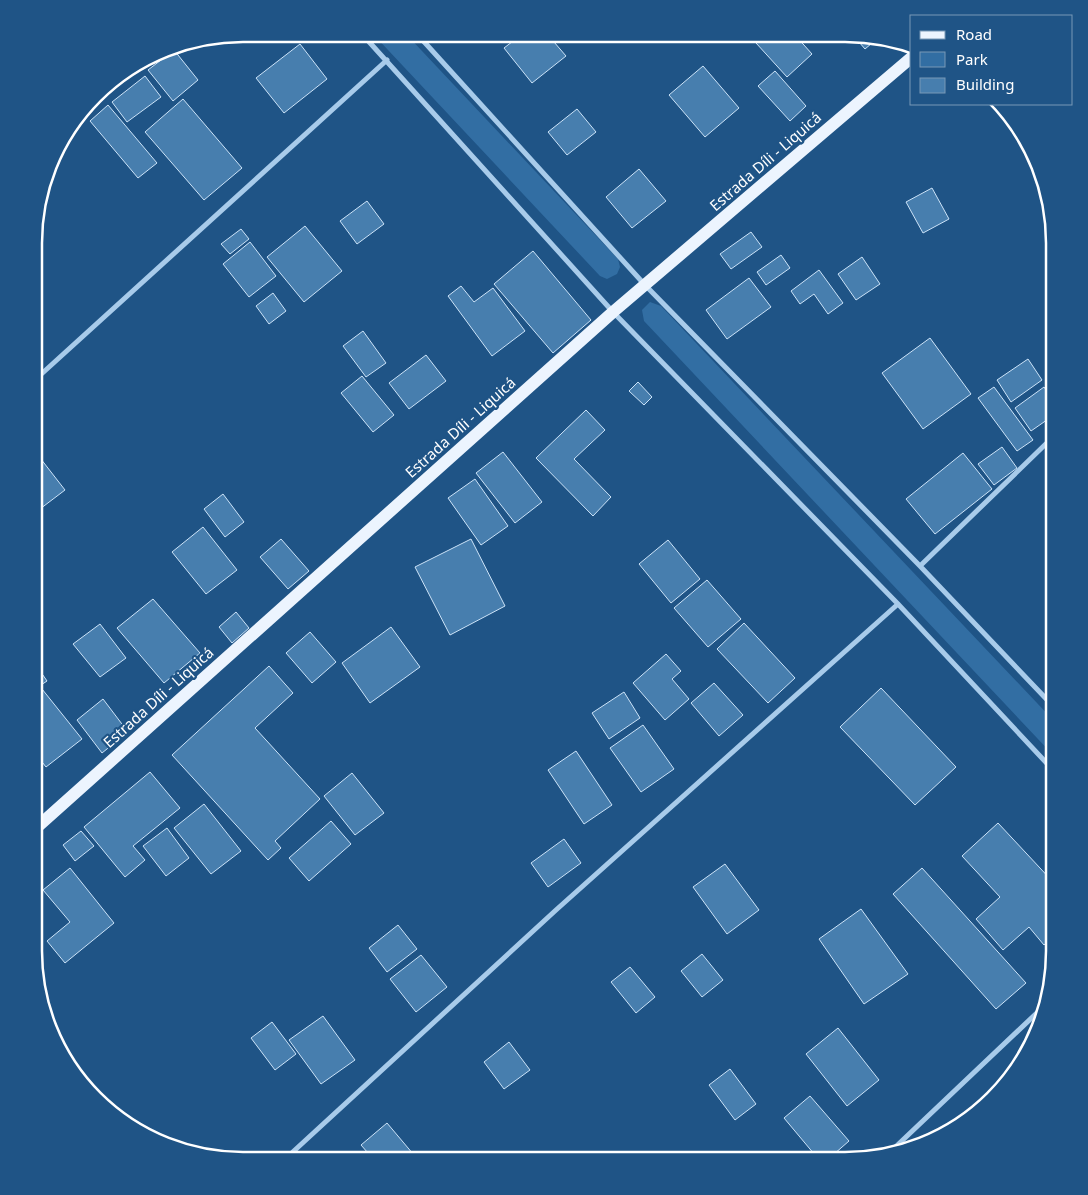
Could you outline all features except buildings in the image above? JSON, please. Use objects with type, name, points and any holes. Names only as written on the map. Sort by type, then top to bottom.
[{"type":"main road","name":"Estrada Díli - Liquicá","points":[[42,822],[613,312],[910,59]]},
{"type":"street","points":[[370,42],[613,312],[898,604],[1046,762]]},
{"type":"street","points":[[425,42],[645,285],[920,566],[1046,699]]},
{"type":"street","points":[[42,373],[387,60]]},
{"type":"street","points":[[920,566],[1046,444]]},
{"type":"street","points":[[293,1152],[556,910],[898,604]]},
{"type":"street","points":[[896,1146],[1036,1014]]},
{"type":"green space","points":[[381,42],[414,42],[618,259],[620,267],[617,274],[607,279],[600,276]]},
{"type":"green space","points":[[650,302],[661,306],[1046,713],[1046,748],[644,321],[642,310]]}]
